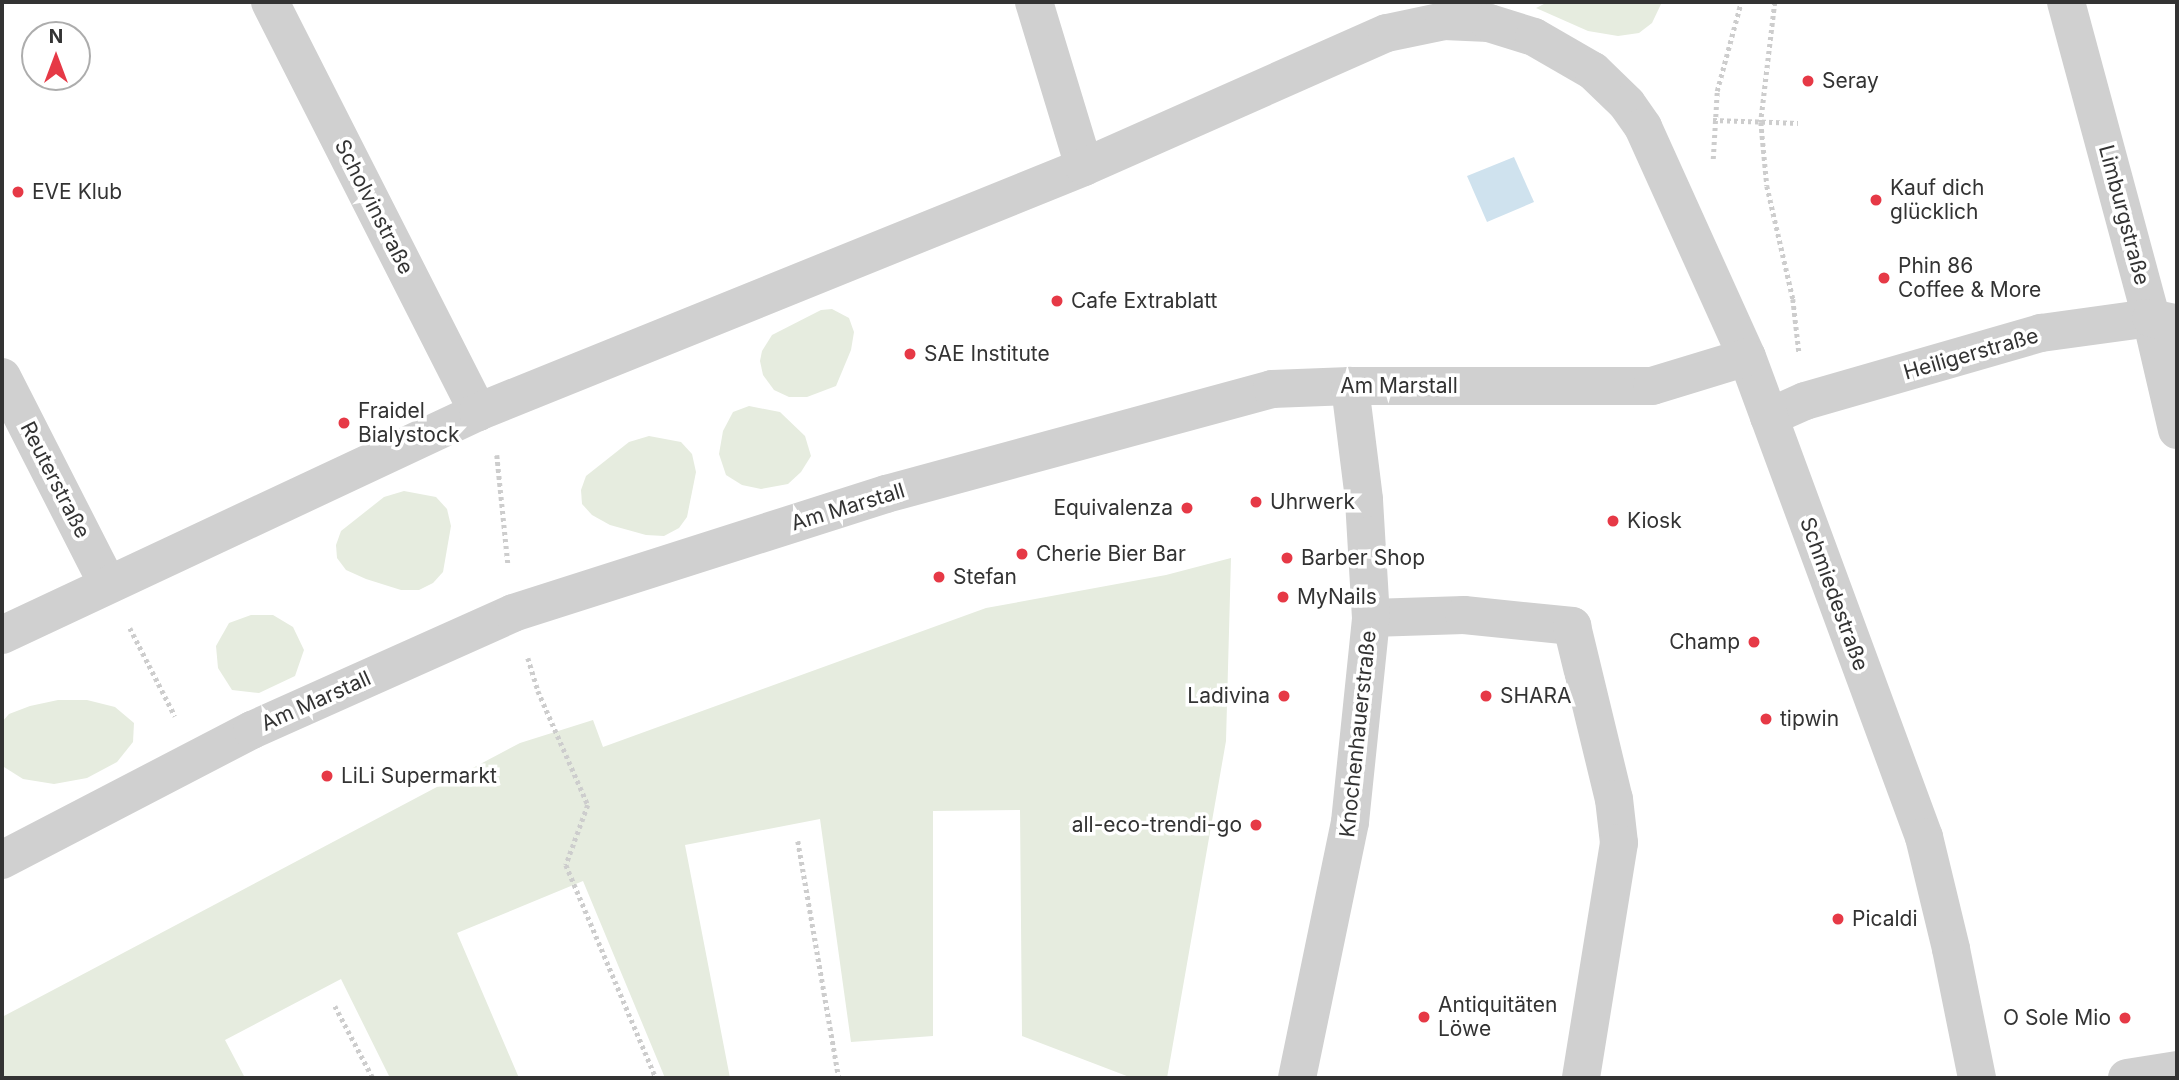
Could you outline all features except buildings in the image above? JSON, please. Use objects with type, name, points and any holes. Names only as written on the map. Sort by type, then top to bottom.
[{"type":"street","name":"Scholvinstraße","points":[[270,2],[478,412]]},
{"type":"street","points":[[1034,2],[1084,167]]},
{"type":"street","name":"Limburgstraße","points":[[2066,2],[2164,321],[2177,430]]},
{"type":"street","points":[[2,635],[107,583],[478,412],[1084,167],[1387,33],[1441,12]]},
{"type":"street","name":"Schmiedestraße","points":[[1441,12],[1534,37],[1594,71],[1626,104],[1643,127],[1747,357],[1924,836],[1951,949],[1977,1078]]},
{"type":"street","name":"Heiligerstraße","points":[[1769,417],[1805,401],[2041,333],[2164,321]]},
{"type":"street","name":"Am Marstall","points":[[2,860],[196,757],[513,613],[886,494],[1272,389],[1350,386],[1652,386],[1747,357]]},
{"type":"street","name":"Reuterstraße","points":[[2,377],[107,583]]},
{"type":"street","name":"Knochenhauerstraße","points":[[1297,1078],[1350,822],[1371,618],[1364,499],[1350,386]]},
{"type":"street","points":[[1371,618],[1464,615],[1572,626],[1614,799],[1619,843],[1581,1078]]},
{"type":"street","points":[[2127,1078],[2177,1070]]},
{"type":"path","points":[[1714,172],[1713,120],[1721,66],[1741,2]]},
{"type":"path","points":[[1775,2],[1761,122],[1767,186],[1793,299],[1805,401]]},
{"type":"path","points":[[1713,120],[1798,123]]},
{"type":"path","points":[[478,412],[498,457],[513,613],[538,691],[588,806],[566,865],[656,1078]]},
{"type":"path","points":[[107,583],[196,757]]},
{"type":"path","points":[[798,841],[839,1078]]},
{"type":"path","points":[[335,1006],[373,1078]]},
{"type":"shaded area","points":[[1548,2],[1662,2],[1652,23],[1639,33],[1618,36],[1588,31],[1536,8]]},
{"type":"shaded area","points":[[832,309],[849,318],[854,332],[851,350],[836,386],[807,397],[789,397],[774,390],[763,375],[760,361],[762,351],[772,335],[821,310]]},
{"type":"shaded area","points":[[749,406],[780,412],[805,436],[811,456],[801,472],[788,484],[761,489],[742,485],[726,475],[719,454],[723,431],[733,412]]},
{"type":"shaded area","points":[[649,436],[681,442],[692,454],[696,472],[687,517],[679,528],[664,536],[646,535],[610,525],[592,515],[582,504],[581,490],[586,476],[629,442]]},
{"type":"shaded area","points":[[404,491],[436,497],[447,509],[451,526],[443,572],[433,583],[419,590],[401,590],[366,579],[346,570],[337,558],[336,545],[341,531],[384,497]]},
{"type":"shaded area","points":[[1231,558],[1226,741],[1167,1078],[1132,1078],[1022,1036],[1020,810],[933,811],[933,1036],[851,1042],[820,819],[685,845],[730,1078],[665,1078],[583,881],[457,933],[519,1078],[390,1078],[341,979],[225,1040],[245,1078],[2,1078],[2,1017],[520,743],[593,720],[603,747],[986,608],[1166,575]]},
{"type":"shaded area","points":[[251,615],[273,615],[293,627],[304,650],[295,676],[259,693],[232,690],[218,668],[216,646],[229,623]]},
{"type":"shaded area","points":[[58,700],[87,700],[115,707],[134,723],[133,742],[117,762],[87,778],[54,784],[23,779],[4,767],[2,722],[9,714]]},
{"type":"water","points":[[1514,157],[1534,202],[1487,222],[1467,176]]},
{"type":"place","name":"Seray","points":[[1808,81]]},
{"type":"place","name":"EVE Klub","points":[[18,192]]},
{"type":"place","name":"Kauf dich glücklich","points":[[1876,200]]},
{"type":"place","name":"Phin 86 Coffee & More","points":[[1884,278]]},
{"type":"place","name":"Cafe Extrablatt","points":[[1057,301]]},
{"type":"place","name":"SAE Institute","points":[[910,354]]},
{"type":"place","name":"Fraidel Bialystock","points":[[344,423]]},
{"type":"place","name":"Uhrwerk","points":[[1256,502]]},
{"type":"place","name":"Equivalenza","points":[[1187,508]]},
{"type":"place","name":"Kiosk","points":[[1613,521]]},
{"type":"place","name":"Cherie Bier Bar","points":[[1022,554]]},
{"type":"place","name":"Barber Shop","points":[[1287,558]]},
{"type":"place","name":"Stefan","points":[[939,577]]},
{"type":"place","name":"MyNails","points":[[1283,597]]},
{"type":"place","name":"Champ","points":[[1754,642]]},
{"type":"place","name":"Ladivina","points":[[1284,696]]},
{"type":"place","name":"SHARA","points":[[1486,696]]},
{"type":"place","name":"tipwin","points":[[1766,719]]},
{"type":"place","name":"LiLi Supermarkt","points":[[327,776]]},
{"type":"place","name":"all-eco-trendi-go","points":[[1256,825]]},
{"type":"place","name":"Picaldi","points":[[1838,919]]},
{"type":"place","name":"Antiquitäten Löwe","points":[[1424,1017]]},
{"type":"place","name":"O Sole Mio","points":[[2125,1018]]}]
